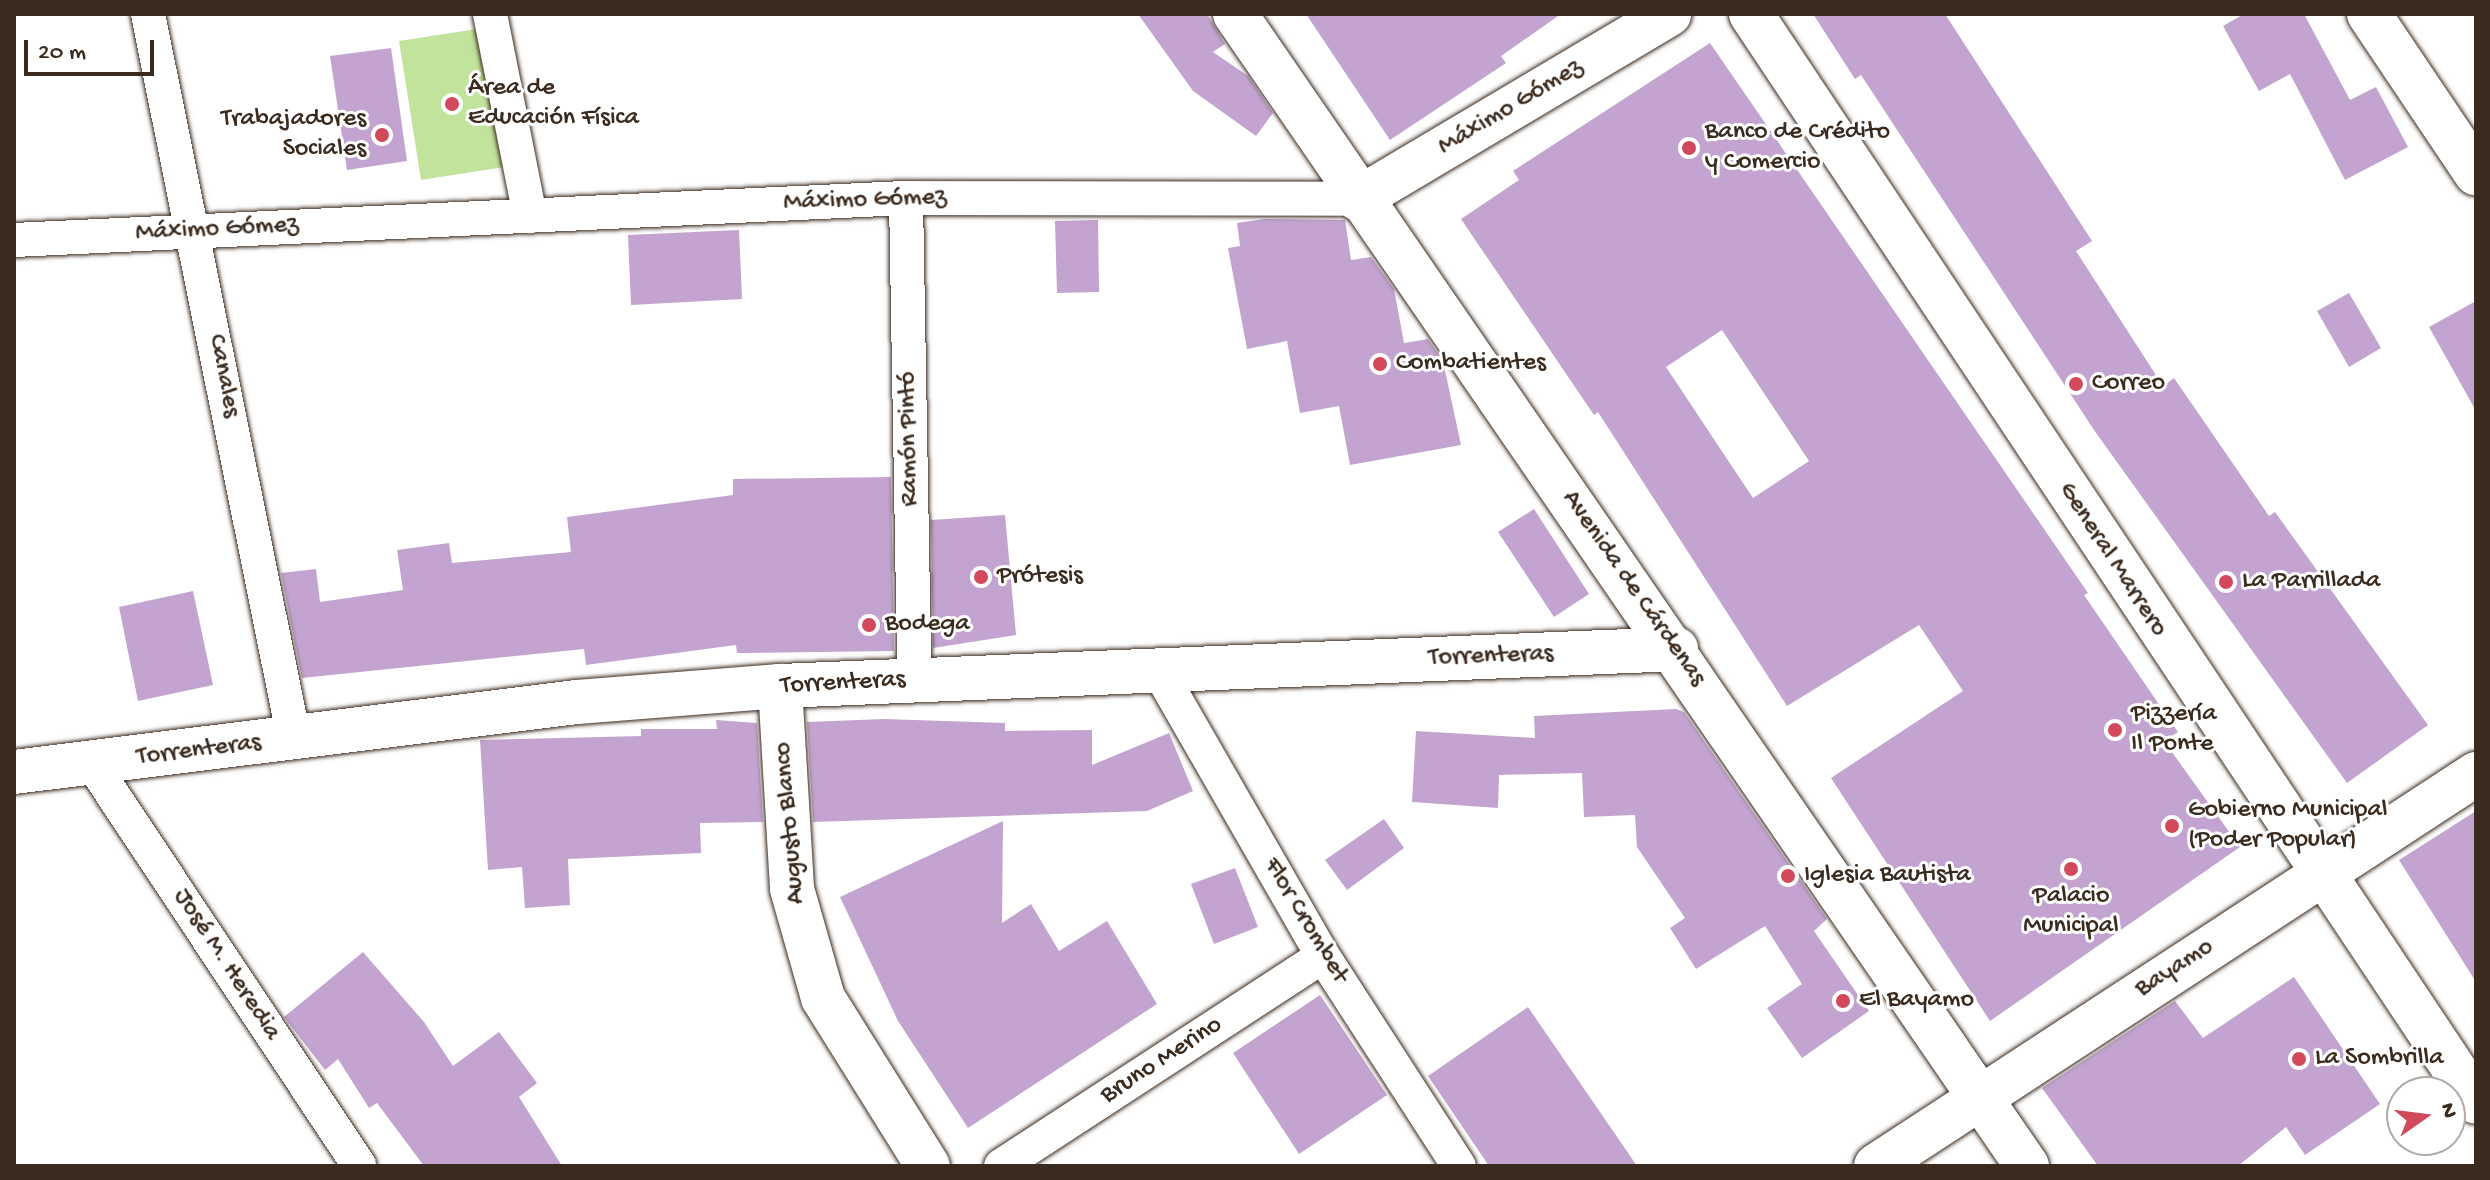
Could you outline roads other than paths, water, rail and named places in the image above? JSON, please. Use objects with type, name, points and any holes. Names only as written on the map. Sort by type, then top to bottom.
[{"type":"main road","name":"Avenida de Cárdenas","points":[[1235,14],[1358,199],[1676,649],[2027,1166]]},
{"type":"main road","name":"General Marrero","points":[[1751,14],[2321,875],[2476,1102]]},
{"type":"main road","points":[[2369,14],[2476,173]]},
{"type":"main road","name":"Máximo Gómez","points":[[1358,199],[1666,15]]},
{"type":"main road","name":"Torrenteras","points":[[14,772],[93,765],[577,702],[780,686],[1676,649]]},
{"type":"main road","name":"Augusto Blanco","points":[[780,686],[792,889],[823,998],[928,1166]]},
{"type":"main road","name":"Bayamo","points":[[1876,1166],[1979,1095],[2476,774]]},
{"type":"street","name":"Canales","points":[[148,14],[195,231],[294,739]]},
{"type":"street","points":[[490,14],[530,216]]},
{"type":"street","name":"Máximo Gómez","points":[[14,240],[906,198],[1358,199]]},
{"type":"street","name":"Ramón Pintó","points":[[906,198],[914,680]]},
{"type":"street","name":"Flor Crombet","points":[[1159,671],[1323,956],[1459,1166]]},
{"type":"street","name":"José M. Heredia","points":[[93,765],[359,1166]]},
{"type":"street","name":"Bruno Merino","points":[[1001,1166],[1323,956]]},
{"type":"place","name":"Área de Educación Física","points":[[452,104]]},
{"type":"place","name":"Trabajadores Sociales","points":[[382,135]]},
{"type":"place","name":"Banco de Crédito y Comercio","points":[[1689,148]]},
{"type":"place","name":"Combatientes","points":[[1380,364]]},
{"type":"place","name":"Correo","points":[[2076,384]]},
{"type":"place","name":"Prótesis","points":[[981,577]]},
{"type":"place","name":"La Parrillada","points":[[2226,582]]},
{"type":"place","name":"Bodega","points":[[869,625]]},
{"type":"place","name":"Pizzería Il Ponte","points":[[2115,730]]},
{"type":"place","name":"Gobierno Municipal (Poder Popular)","points":[[2172,826]]},
{"type":"place","name":"Palacio Municipal","points":[[2071,869]]},
{"type":"place","name":"Iglesia Bautista","points":[[1788,876]]},
{"type":"place","name":"El Bayamo","points":[[1843,1001]]},
{"type":"place","name":"La Sombrilla","points":[[2299,1059]]}]
